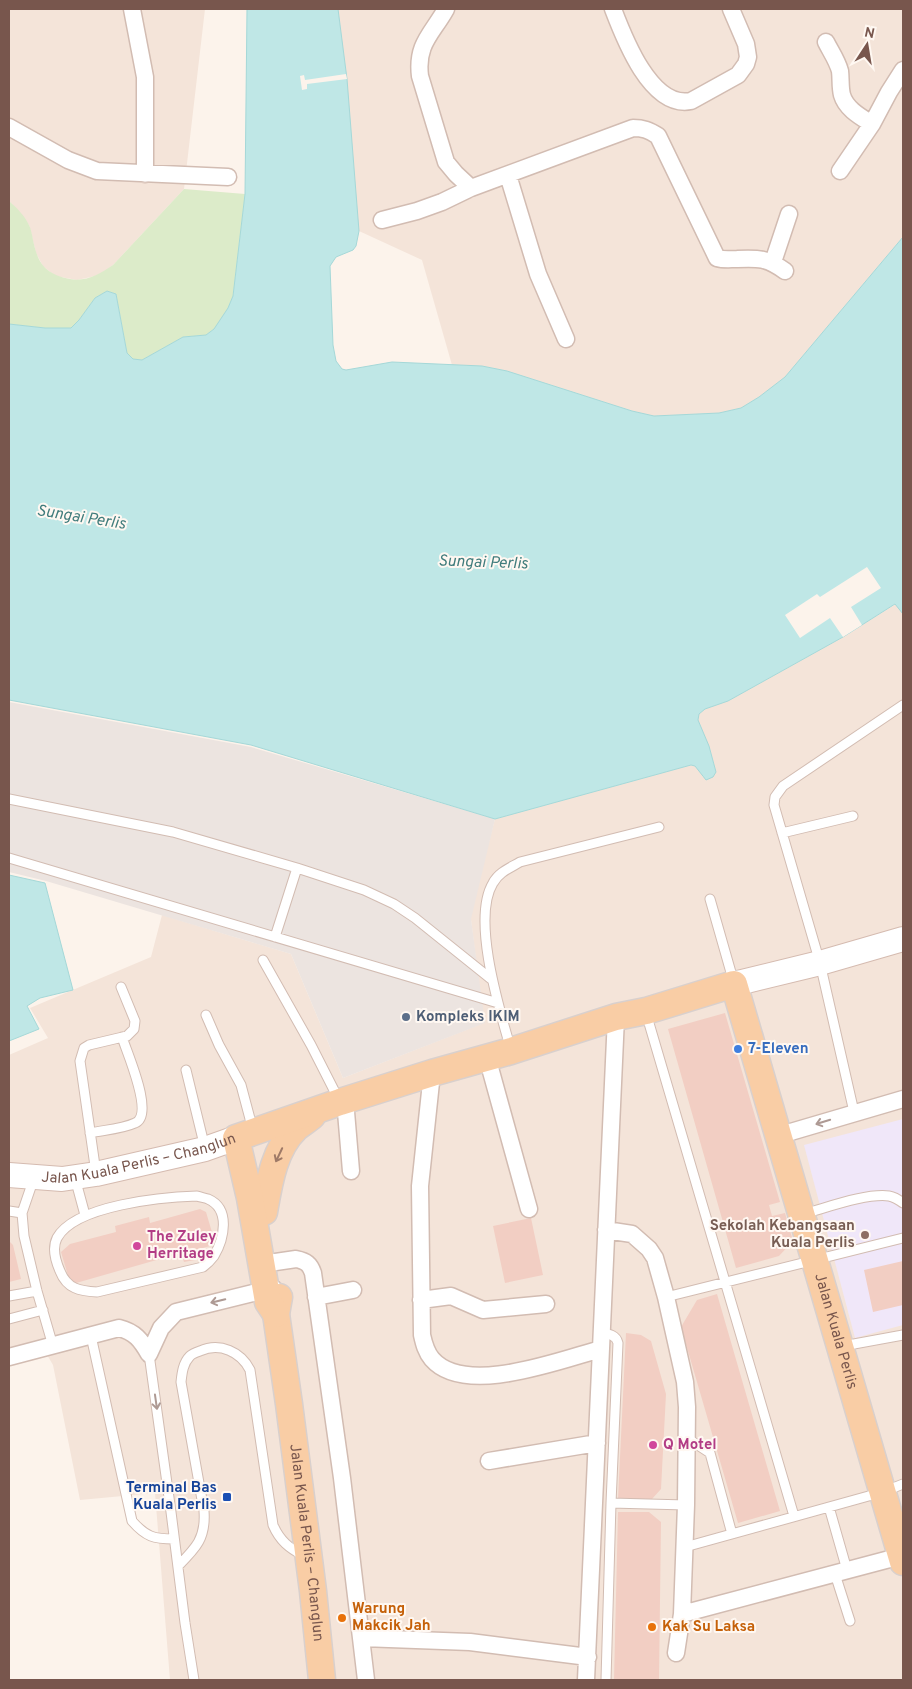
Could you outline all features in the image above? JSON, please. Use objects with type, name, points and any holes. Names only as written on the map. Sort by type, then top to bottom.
[{"type":"main road","points":[[246,1135],[336,1103],[432,1073],[616,1017],[734,984]]},
{"type":"main road","name":"Jalan Kuala Perlis","points":[[734,984],[840,1347],[893,1488],[902,1559]]},
{"type":"main road","points":[[264,1212],[270,1179],[280,1151],[296,1128],[336,1103]]},
{"type":"main road","name":"Jalan Kuala Perlis – Changlun","points":[[246,1135],[264,1212],[270,1276]]},
{"type":"main road","name":"Jalan Kuala Perlis – Changlun","points":[[246,1135],[250,1198],[270,1276],[279,1299],[276,1314],[290,1404],[322,1680]]},
{"type":"street","points":[[132,9],[145,77],[145,174]]},
{"type":"street","points":[[446,9],[421,47],[419,57],[420,76],[446,162],[471,188]]},
{"type":"street","points":[[613,9],[624,38],[641,69],[658,89],[671,100],[684,102],[691,101],[738,74],[746,64],[748,56],[746,44],[731,9]]},
{"type":"street","points":[[826,42],[840,72],[841,93],[844,100],[856,114],[872,124]]},
{"type":"street","points":[[840,171],[872,124],[893,84],[903,70]]},
{"type":"street","points":[[9,127],[26,138],[82,166],[97,171],[228,177]]},
{"type":"street","points":[[382,220],[442,202],[471,188],[633,128],[642,128],[658,136],[715,256],[725,260],[761,258],[779,267],[788,214]]},
{"type":"street","points":[[508,175],[538,274],[566,339]]},
{"type":"street","points":[[734,984],[902,945]]},
{"type":"street","points":[[586,1680],[616,1017]]},
{"type":"street","points":[[499,1054],[529,1209]]},
{"type":"street","points":[[432,1073],[420,1186],[422,1335],[426,1350],[439,1366],[461,1375],[487,1377],[500,1375],[601,1341]]},
{"type":"street","points":[[777,1136],[903,1099]]},
{"type":"street","points":[[336,1103],[351,1171]]},
{"type":"street","name":"Jalan Kuala Perlis – Changlun","points":[[9,1174],[62,1180],[205,1149],[246,1135]]},
{"type":"street","points":[[606,1230],[632,1234],[650,1249],[655,1258],[666,1297],[685,1382],[687,1407],[685,1547],[682,1614],[676,1653]]},
{"type":"street","points":[[149,1354],[161,1328],[176,1312],[270,1276],[296,1259],[308,1263],[313,1273],[366,1680]]},
{"type":"street","points":[[316,1297],[353,1290]]},
{"type":"street","points":[[422,1300],[448,1295],[483,1310],[546,1304]]},
{"type":"street","points":[[9,1357],[119,1328],[140,1338],[149,1354]]},
{"type":"street","points":[[489,1461],[597,1443]]},
{"type":"street","points":[[682,1614],[841,1572],[902,1559]]},
{"type":"street","points":[[362,1638],[403,1638],[470,1642],[588,1657]]},
{"type":"lane","points":[[854,1112],[820,963],[774,805],[775,797],[783,786],[903,705]]},
{"type":"lane","points":[[9,799],[173,832],[297,868],[364,890],[394,904],[416,918],[491,979]]},
{"type":"lane","points":[[782,833],[853,816]]},
{"type":"lane","points":[[499,1054],[498,1003],[491,979],[485,908],[488,892],[494,881],[501,872],[520,862],[659,826]]},
{"type":"lane","points":[[9,858],[498,1003]]},
{"type":"lane","points":[[275,937],[297,868]]},
{"type":"lane","points":[[710,899],[734,984]]},
{"type":"lane","points":[[263,960],[311,1045],[336,1103]]},
{"type":"lane","points":[[85,1215],[90,1133],[80,1061],[81,1054],[84,1048],[89,1045],[132,1033],[135,1021],[121,988]]},
{"type":"lane","points":[[646,1010],[794,1516]]},
{"type":"lane","points":[[206,1015],[219,1045],[241,1085],[246,1135]]},
{"type":"lane","points":[[90,1133],[136,1123],[142,1117],[142,1097],[122,1037]]},
{"type":"lane","points":[[186,1070],[205,1149]]},
{"type":"lane","points":[[34,1178],[22,1213],[24,1236],[36,1291],[54,1346]]},
{"type":"lane","points":[[197,1196],[210,1199],[218,1207],[224,1220],[221,1243],[213,1258],[203,1267],[97,1292],[80,1292],[70,1286],[63,1278],[56,1262],[55,1246],[58,1237],[68,1226],[85,1215],[144,1200],[197,1196]]},
{"type":"lane","points":[[801,1214],[853,1200],[874,1197],[888,1196],[903,1203]]},
{"type":"lane","points":[[9,1211],[22,1213]]},
{"type":"lane","points":[[666,1297],[903,1238]]},
{"type":"lane","points":[[9,1296],[36,1291]]},
{"type":"lane","points":[[9,1320],[43,1310]]},
{"type":"lane","points":[[601,1341],[613,1335],[618,1339],[606,1680]]},
{"type":"lane","points":[[840,1347],[903,1335]]},
{"type":"lane","points":[[91,1336],[132,1522],[143,1534],[158,1539],[174,1539]]},
{"type":"lane","points":[[178,1566],[195,1549],[205,1524],[181,1382],[184,1364],[190,1356],[206,1348],[225,1349],[237,1354],[246,1362],[250,1370],[274,1525],[283,1542],[290,1549],[309,1559]]},
{"type":"lane","points":[[149,1354],[184,1622],[194,1680]]},
{"type":"lane","points":[[687,1438],[710,1453],[732,1534]]},
{"type":"lane","points":[[685,1547],[893,1488]]},
{"type":"lane","points":[[611,1503],[686,1505]]},
{"type":"lane","points":[[829,1507],[850,1621]]},
{"type":"shaded area","points":[[9,9],[205,9],[184,189],[113,265],[100,275],[77,280],[55,276],[43,266],[36,253],[29,225],[9,201]]},
{"type":"shaded area","points":[[338,9],[903,9],[903,237],[785,377],[741,408],[719,413],[654,416],[632,411],[507,371],[482,366],[452,365],[422,260],[359,231]]},
{"type":"shaded area","points":[[896,604],[903,614],[903,1680],[170,1680],[155,1493],[80,1500],[53,1365],[43,1348],[9,1357],[9,1055],[48,1038],[30,1008],[151,957],[162,915],[291,954],[343,1078],[484,1023],[470,912],[495,819],[691,765],[699,770],[703,777],[714,764],[698,721],[699,714],[705,709],[728,701],[843,637]]},
{"type":"shaded area","points":[[9,702],[251,747],[495,819],[471,919],[485,1023],[343,1078],[291,954],[46,881],[9,872]]},
{"type":"shaded area","name":"Sekolah Kebangsaan Kuala Perlis","points":[[903,1119],[903,1325],[855,1338],[804,1145]]},
{"type":"green space","points":[[184,189],[245,194],[233,296],[228,308],[214,329],[206,335],[183,337],[142,360],[133,359],[127,353],[116,294],[107,291],[95,298],[71,328],[45,328],[9,324],[9,201],[27,222],[37,256],[44,267],[61,277],[76,280],[98,274],[113,265]]},
{"type":"water","name":"Sungai Perlis","points":[[247,9],[338,9],[347,79],[359,231],[356,246],[353,250],[336,257],[330,266],[333,345],[336,361],[342,369],[346,370],[392,362],[482,366],[507,371],[632,411],[654,416],[719,413],[741,408],[785,377],[903,237],[903,614],[895,604],[843,637],[728,701],[705,709],[699,714],[698,720],[709,746],[716,772],[713,777],[706,780],[695,766],[691,765],[495,819],[251,745],[9,700],[9,324],[45,328],[71,328],[95,298],[107,291],[116,294],[127,353],[133,359],[142,360],[183,337],[206,335],[214,329],[228,308],[233,296],[245,194]]},
{"type":"water","points":[[9,875],[45,883],[73,990],[40,998],[27,1006],[39,1029],[9,1041]]},
{"type":"pier","points":[[346,74],[347,79],[307,84],[307,89],[302,90],[300,76],[304,75],[305,80]]},
{"type":"pier","points":[[867,567],[881,588],[851,607],[862,625],[843,637],[830,618],[800,638],[785,615],[817,594],[820,597]]},
{"type":"building","points":[[725,1013],[780,1202],[769,1205],[772,1216],[785,1213],[793,1241],[779,1256],[736,1268],[668,1029]]},
{"type":"building","points":[[200,1209],[206,1212],[214,1239],[210,1246],[192,1251],[195,1260],[184,1262],[181,1253],[76,1283],[69,1279],[61,1252],[70,1244],[116,1232],[115,1226],[149,1217],[150,1223]]},
{"type":"building","points":[[531,1218],[543,1275],[505,1283],[493,1226]]},
{"type":"building","points":[[9,1241],[13,1245],[21,1279],[9,1282]]},
{"type":"building","points":[[903,1261],[903,1305],[873,1312],[864,1270]]},
{"type":"building","points":[[717,1294],[780,1511],[738,1523],[681,1327],[697,1300]]},
{"type":"building","points":[[626,1333],[641,1335],[651,1341],[666,1394],[661,1489],[652,1499],[618,1499]]},
{"type":"building","points":[[618,1512],[649,1512],[661,1522],[659,1680],[614,1680]]},
{"type":"place","name":"Kompleks IKIM","points":[[406,1017]]},
{"type":"place","name":"7-Eleven","points":[[738,1049]]},
{"type":"place","name":"Sekolah Kebangsaan Kuala Perlis","points":[[865,1235]]},
{"type":"place","name":"The Zuley Herritage","points":[[137,1246]]},
{"type":"place","name":"Q Motel","points":[[653,1445]]},
{"type":"place","name":"Terminal Bas Kuala Perlis","points":[[227,1497]]},
{"type":"place","name":"Warung Makcik Jah","points":[[342,1618]]},
{"type":"place","name":"Kak Su Laksa","points":[[652,1627]]}]
